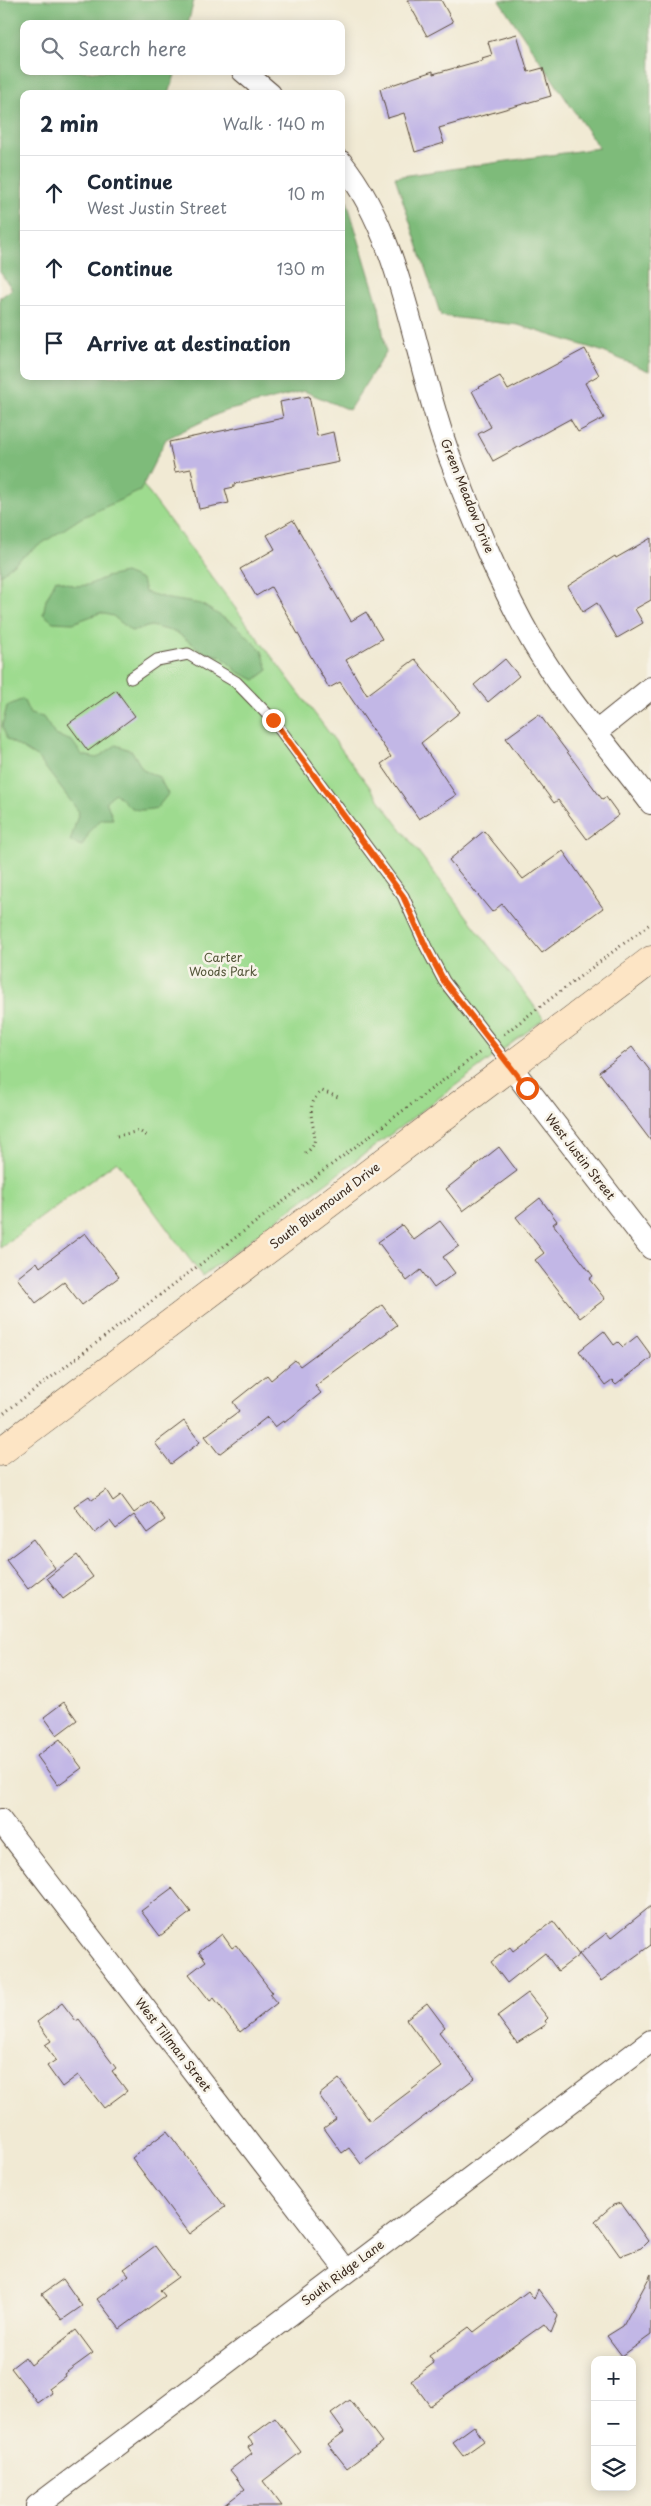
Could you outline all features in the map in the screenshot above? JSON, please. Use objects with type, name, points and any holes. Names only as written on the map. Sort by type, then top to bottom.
[{"type":"main road","name":"South Bluemound Drive","points":[[0,1452],[651,960]]},
{"type":"street","points":[[248,75],[265,90]]},
{"type":"street","name":"Green Meadow Drive","points":[[345,167],[359,184],[399,280],[430,401],[450,458],[495,566],[532,642],[596,732],[651,803]]},
{"type":"street","points":[[596,732],[651,688]]},
{"type":"street","name":"West Justin Street","points":[[510,1066],[651,1248]]},
{"type":"street","name":"West Tillman Street","points":[[0,1820],[346,2270]]},
{"type":"street","name":"South Ridge Lane","points":[[37,2506],[346,2270],[651,2041]]},
{"type":"lane","points":[[131,678],[157,660],[188,654],[236,682],[273,720],[403,896],[444,981],[510,1066]]},
{"type":"path","points":[[0,1416],[651,923]]},
{"type":"path","points":[[305,1153],[311,1150],[315,1142],[310,1109],[315,1097],[322,1091],[338,1098]]},
{"type":"path","points":[[117,1136],[140,1132],[149,1137]]},
{"type":"green space","points":[[0,0],[194,0],[189,20],[20,20],[20,75],[175,75],[170,90],[20,90],[20,380],[345,380],[345,197],[379,307],[386,352],[349,410],[304,391],[222,412],[166,439],[140,491],[81,518],[29,552],[0,575],[0,298],[12,289],[0,272]]},
{"type":"green space","points":[[499,0],[651,0],[649,371],[601,351],[518,325],[441,316],[395,177],[599,148]]},
{"type":"green space","name":"Carter Woods Park","points":[[0,296],[20,322],[20,380],[64,380],[544,1019],[202,1276],[117,1161],[0,1248]]},
{"type":"green space","points":[[125,573],[142,580],[145,592],[169,599],[201,604],[237,626],[262,651],[268,670],[255,680],[238,672],[221,656],[205,653],[176,632],[151,626],[131,631],[113,616],[100,613],[73,623],[53,622],[43,614],[46,600],[56,579],[75,586],[88,585],[106,577]]},
{"type":"green space","points":[[23,699],[30,714],[43,717],[55,735],[72,741],[82,755],[97,758],[116,745],[132,751],[143,770],[159,777],[168,794],[157,808],[137,810],[129,806],[115,793],[106,801],[113,819],[102,819],[92,828],[82,846],[70,842],[79,812],[38,758],[7,739],[2,726],[7,706]]},
{"type":"building","points":[[407,0],[441,0],[453,22],[427,36]]},
{"type":"building","points":[[517,34],[528,72],[543,68],[551,96],[439,128],[444,143],[415,152],[404,113],[388,118],[380,89],[433,71],[433,74],[483,60],[482,58],[492,55],[488,42]]},
{"type":"building","points":[[585,349],[599,375],[585,383],[604,418],[578,432],[570,419],[493,461],[478,434],[491,427],[472,391],[500,376],[508,390]]},
{"type":"building","points":[[309,396],[317,436],[333,432],[339,462],[234,484],[234,487],[225,489],[229,503],[199,509],[191,469],[175,472],[169,442],[283,418],[280,402]]},
{"type":"building","points":[[293,520],[351,621],[366,612],[382,639],[346,660],[367,695],[415,659],[460,712],[421,743],[456,795],[419,819],[381,764],[391,757],[340,682],[329,688],[271,587],[256,596],[240,569],[275,549],[267,535]]},
{"type":"building","points":[[651,538],[651,600],[635,609],[643,623],[617,638],[597,603],[583,612],[568,586],[615,556],[616,558]]},
{"type":"building","points":[[505,659],[519,676],[488,702],[474,685]]},
{"type":"building","points":[[116,690],[135,716],[88,751],[68,724]]},
{"type":"building","points":[[539,714],[602,799],[606,797],[619,815],[587,839],[558,800],[554,803],[506,738]]},
{"type":"building","points":[[484,831],[523,879],[563,851],[603,908],[542,953],[502,904],[492,912],[449,860]]},
{"type":"building","points":[[632,1047],[651,1072],[651,1141],[599,1072]]},
{"type":"building","points":[[499,1147],[517,1171],[463,1211],[446,1189]]},
{"type":"building","points":[[540,1198],[557,1221],[553,1224],[593,1276],[589,1279],[605,1299],[580,1318],[535,1260],[544,1253],[516,1217]]},
{"type":"building","points":[[440,1221],[459,1246],[443,1257],[455,1273],[434,1288],[421,1270],[407,1281],[378,1242],[402,1225],[414,1240]]},
{"type":"building","points":[[85,1233],[119,1277],[82,1305],[64,1282],[36,1303],[17,1278],[37,1262],[40,1267]]},
{"type":"building","points":[[382,1305],[397,1325],[315,1386],[321,1393],[284,1423],[283,1421],[275,1427],[267,1417],[219,1454],[205,1436],[239,1411],[233,1402],[267,1375],[271,1380],[295,1360],[300,1366]]},
{"type":"building","points":[[604,1331],[614,1345],[618,1342],[623,1347],[637,1336],[651,1355],[651,1358],[616,1385],[612,1381],[605,1386],[579,1351]]},
{"type":"building","points":[[184,1421],[200,1442],[171,1464],[155,1443]]},
{"type":"building","points":[[106,1490],[113,1501],[121,1495],[134,1513],[151,1501],[165,1520],[147,1533],[134,1515],[116,1529],[110,1521],[95,1533],[74,1506],[89,1496],[92,1500]]},
{"type":"building","points":[[34,1539],[55,1568],[28,1589],[6,1560]]},
{"type":"building","points":[[77,1555],[93,1577],[63,1599],[47,1578]]},
{"type":"building","points":[[64,1702],[77,1720],[57,1735],[44,1717]]},
{"type":"building","points":[[60,1739],[82,1768],[58,1785],[37,1756]]},
{"type":"building","points":[[172,1888],[191,1912],[160,1936],[141,1911]]},
{"type":"building","points":[[651,1906],[651,1945],[601,1981],[579,1954],[607,1933],[611,1938]]},
{"type":"building","points":[[553,1921],[579,1955],[558,1971],[545,1953],[507,1983],[491,1962],[510,1947],[513,1951]]},
{"type":"building","points":[[222,1934],[232,1948],[236,1945],[272,1992],[269,1994],[277,2003],[240,2032],[214,1998],[210,2001],[189,1974],[206,1961],[199,1952]]},
{"type":"building","points":[[528,1993],[548,2018],[545,2021],[547,2024],[517,2043],[497,2016]]},
{"type":"building","points":[[62,2003],[76,2021],[79,2019],[116,2068],[112,2071],[127,2091],[104,2108],[78,2075],[62,2087],[47,2066],[56,2060],[45,2045],[51,2041],[37,2022]]},
{"type":"building","points":[[427,2003],[445,2027],[439,2032],[475,2078],[361,2164],[349,2148],[342,2153],[324,2128],[336,2119],[319,2095],[339,2079],[370,2121],[442,2067],[406,2019]]},
{"type":"building","points":[[167,2131],[225,2207],[189,2234],[132,2158]]},
{"type":"building","points":[[621,2203],[648,2241],[641,2248],[620,2256],[595,2221],[613,2205]]},
{"type":"building","points":[[155,2246],[178,2277],[160,2290],[165,2296],[120,2329],[97,2299],[129,2275],[124,2269]]},
{"type":"building","points":[[651,2274],[651,2335],[622,2356],[607,2336],[623,2326]]},
{"type":"building","points":[[63,2279],[82,2306],[62,2320],[42,2294]]},
{"type":"building","points":[[538,2289],[558,2316],[551,2333],[544,2324],[430,2406],[411,2380],[434,2363],[429,2356],[469,2327],[474,2332],[528,2291],[534,2299]]},
{"type":"building","points":[[76,2330],[93,2353],[64,2374],[65,2376],[49,2388],[52,2393],[38,2403],[11,2368],[25,2357],[31,2365]]},
{"type":"building","points":[[350,2400],[382,2442],[347,2468],[328,2444],[344,2432],[331,2414]]},
{"type":"building","points":[[275,2418],[301,2452],[263,2481],[282,2506],[223,2506],[245,2489],[230,2470],[252,2453],[248,2447],[253,2444],[248,2438]]},
{"type":"building","points":[[474,2426],[484,2441],[463,2456],[452,2442]]},
{"type":"route","points":[[273,720],[403,896],[444,981],[527,1088]]}]
